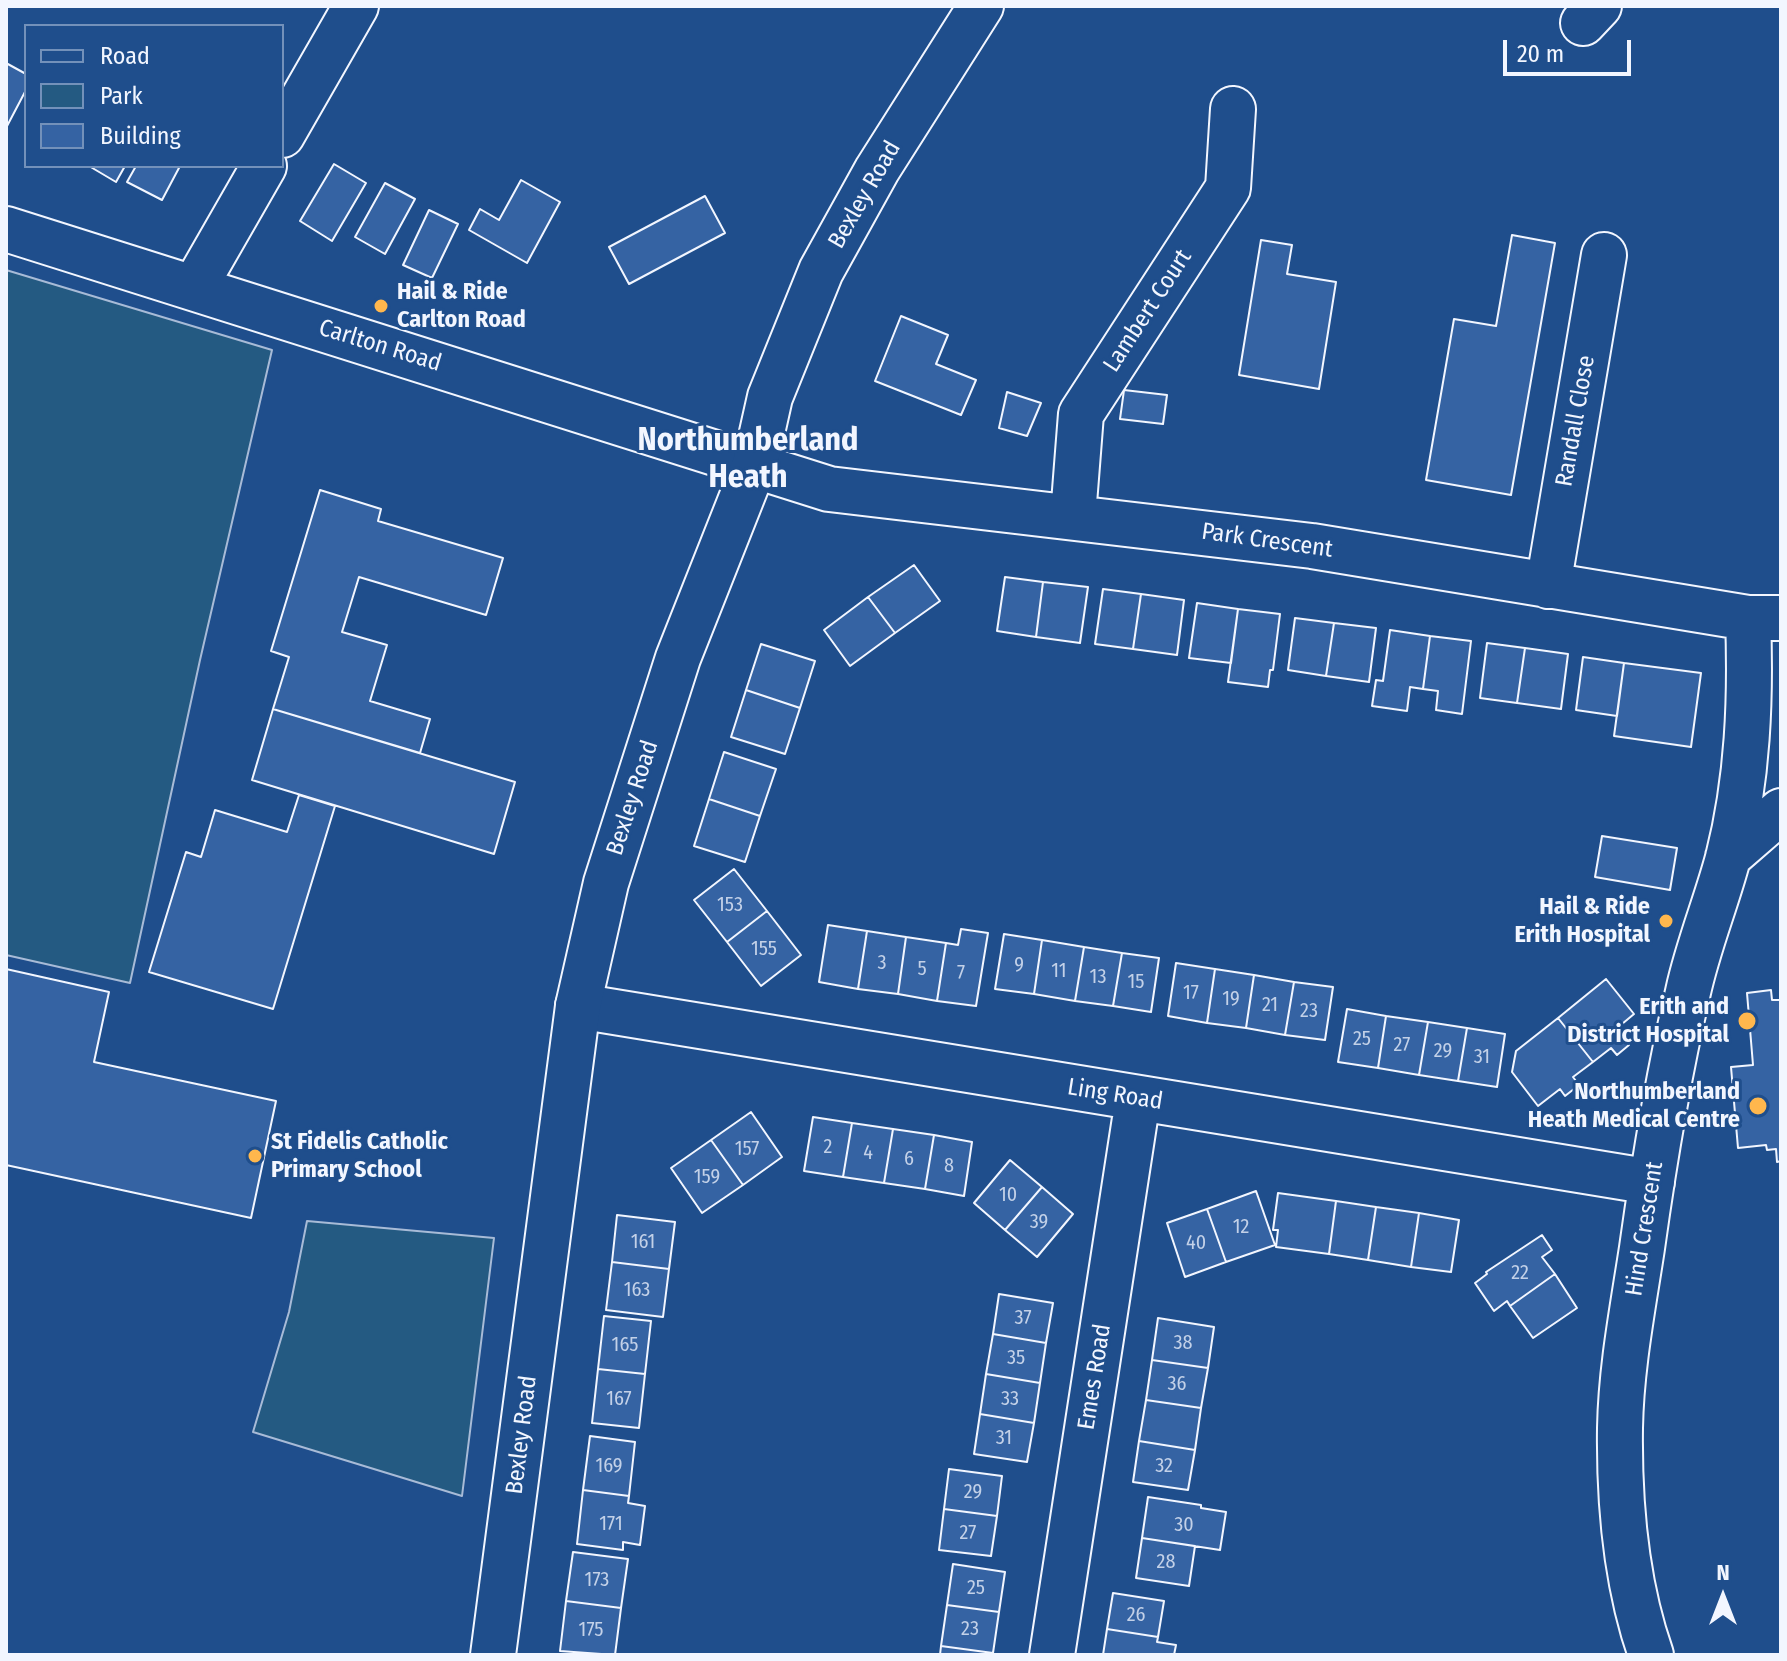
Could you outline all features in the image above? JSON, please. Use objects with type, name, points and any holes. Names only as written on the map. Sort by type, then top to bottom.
[{"type":"street","points":[[284,132],[356,6]]},
{"type":"street","name":"Bexley Road","points":[[493,1655],[578,1006],[606,883],[678,658],[755,464],[770,397],[821,271],[877,170],[981,6]]},
{"type":"street","name":"Lambert Court","points":[[1073,516],[1081,414],[1228,188],[1233,109]]},
{"type":"street","points":[[194,288],[263,168]]},
{"type":"street","name":"Carlton Road","points":[[6,229],[755,464]]},
{"type":"street","name":"Randall Close","points":[[1548,586],[1604,255]]},
{"type":"street","name":"Park Crescent","points":[[755,464],[829,489],[1312,546],[1548,586],[1765,618]]},
{"type":"street","name":"Hind Crescent","points":[[1651,1655],[1642,1630],[1624,1530],[1620,1427],[1629,1336],[1652,1182],[1688,990],[1728,857],[1746,767],[1750,662],[1765,618]]},
{"type":"street","points":[[1728,857],[1781,811]]},
{"type":"street","name":"Ling Road","points":[[578,1006],[1652,1182]]},
{"type":"street","name":"Emes Road","points":[[1052,1655],[1138,1099]]},
{"type":"green space","points":[[6,270],[272,350],[130,983],[6,955]]},
{"type":"green space","points":[[307,1221],[494,1238],[462,1496],[253,1432],[289,1312]]},
{"type":"building","points":[[6,63],[24,73],[24,94],[6,128]]},
{"type":"building","points":[[334,164],[366,183],[332,241],[300,221]]},
{"type":"building","points":[[92,168],[124,168],[116,182]]},
{"type":"building","points":[[135,168],[179,168],[162,200],[127,182]]},
{"type":"building","points":[[521,180],[560,202],[527,263],[469,230],[480,209],[499,220]]},
{"type":"building","points":[[385,183],[415,199],[385,254],[355,237]]},
{"type":"building","points":[[705,196],[725,233],[629,284],[609,247]]},
{"type":"building","points":[[429,210],[458,224],[432,278],[403,265]]},
{"type":"building","points":[[1512,235],[1555,243],[1511,495],[1426,480],[1454,319],[1496,326]]},
{"type":"building","points":[[1261,240],[1292,245],[1287,274],[1336,282],[1319,389],[1239,375]]},
{"type":"building","points":[[901,316],[948,335],[936,364],[976,380],[961,415],[875,381]]},
{"type":"building","points":[[1124,390],[1167,395],[1163,424],[1120,419]]},
{"type":"building","points":[[1007,392],[1041,403],[1027,436],[999,428]]},
{"type":"building","points":[[320,490],[381,509],[378,521],[503,558],[486,615],[359,577],[342,632],[387,645],[370,701],[430,719],[420,753],[273,709],[289,657],[271,651]]},
{"type":"building","points":[[914,565],[940,601],[895,633],[868,597]]},
{"type":"building","points":[[1005,577],[1043,582],[1036,637],[997,631]]},
{"type":"building","points":[[1043,582],[1088,587],[1080,643],[1036,637]]},
{"type":"building","points":[[1103,589],[1141,594],[1133,649],[1095,644]]},
{"type":"building","points":[[1141,594],[1184,600],[1177,655],[1133,649]]},
{"type":"building","points":[[868,597],[895,633],[850,666],[824,630]]},
{"type":"building","points":[[1197,603],[1238,609],[1231,663],[1189,658]]},
{"type":"building","points":[[1238,609],[1280,614],[1268,687],[1228,682]]},
{"type":"building","points":[[1295,618],[1334,623],[1326,676],[1288,670]]},
{"type":"building","points":[[1334,623],[1376,628],[1369,682],[1326,676]]},
{"type":"building","points":[[1390,630],[1430,636],[1423,689],[1410,687],[1407,711],[1372,706],[1376,680],[1383,681]]},
{"type":"building","points":[[1430,636],[1471,641],[1462,714],[1436,710],[1438,691],[1423,689]]},
{"type":"building","points":[[1487,643],[1525,648],[1517,703],[1480,698]]},
{"type":"building","points":[[761,644],[815,661],[800,708],[746,690]]},
{"type":"building","points":[[1525,648],[1568,654],[1561,709],[1517,703]]},
{"type":"building","points":[[1583,657],[1624,663],[1617,716],[1576,710]]},
{"type":"building","points":[[1624,663],[1701,673],[1691,747],[1614,736]]},
{"type":"building","points":[[746,690],[800,708],[785,754],[731,737]]},
{"type":"building","points":[[273,709],[515,782],[494,854],[252,780]]},
{"type":"building","points":[[724,752],[776,769],[760,816],[709,799]]},
{"type":"building","points":[[299,795],[335,806],[273,1009],[149,972],[186,852],[201,857],[215,810],[287,832]]},
{"type":"building","points":[[709,799],[760,816],[745,862],[694,846]]},
{"type":"building","points":[[1602,836],[1677,848],[1670,890],[1595,877]]},
{"type":"building","points":[[734,869],[767,911],[727,942],[694,900]]},
{"type":"building","points":[[767,911],[801,955],[761,986],[727,942]]},
{"type":"building","points":[[828,925],[867,931],[858,989],[819,982]]},
{"type":"building","points":[[961,929],[988,933],[976,1006],[937,1001],[946,943],[958,945]]},
{"type":"building","points":[[867,931],[906,937],[898,994],[858,989]]},
{"type":"building","points":[[1004,934],[1042,940],[1034,994],[995,989]]},
{"type":"building","points":[[906,937],[946,943],[937,1001],[898,994]]},
{"type":"building","points":[[1042,940],[1084,947],[1075,1001],[1034,994]]},
{"type":"building","points":[[1084,947],[1122,953],[1113,1006],[1075,1001]]},
{"type":"building","points":[[1122,953],[1159,958],[1151,1012],[1113,1006]]},
{"type":"building","points":[[1176,963],[1215,969],[1207,1023],[1168,1016]]},
{"type":"building","points":[[6,969],[109,992],[94,1062],[276,1101],[251,1218],[6,1165]]},
{"type":"building","points":[[1215,969],[1254,975],[1246,1028],[1207,1023]]},
{"type":"building","points":[[1254,975],[1294,982],[1285,1035],[1246,1028]]},
{"type":"building","points":[[1606,979],[1634,1014],[1616,1029],[1629,1045],[1617,1055],[1611,1048],[1593,1062],[1558,1018]]},
{"type":"building","points":[[1294,982],[1333,987],[1325,1040],[1285,1035]]},
{"type":"building","name":"Northumberland Heath Medical Centre","points":[[1771,990],[1772,1000],[1781,1000],[1781,1161],[1777,1162],[1776,1149],[1767,1150],[1766,1145],[1738,1148],[1731,1067],[1753,1065],[1747,993]]},
{"type":"building","points":[[1347,1009],[1386,1016],[1378,1068],[1338,1062]]},
{"type":"building","points":[[1386,1016],[1428,1022],[1419,1075],[1378,1068]]},
{"type":"building","points":[[1558,1018],[1593,1062],[1573,1077],[1579,1085],[1565,1096],[1560,1089],[1538,1106],[1512,1072],[1516,1051]]},
{"type":"building","points":[[1428,1022],[1467,1028],[1458,1081],[1419,1075]]},
{"type":"building","points":[[1467,1028],[1505,1034],[1497,1087],[1458,1081]]},
{"type":"building","points":[[751,1112],[782,1157],[743,1185],[711,1140]]},
{"type":"building","points":[[813,1117],[852,1123],[843,1177],[804,1171]]},
{"type":"building","points":[[852,1123],[893,1129],[884,1183],[843,1177]]},
{"type":"building","points":[[893,1129],[934,1135],[925,1189],[884,1183]]},
{"type":"building","points":[[934,1135],[972,1142],[964,1196],[925,1189]]},
{"type":"building","points":[[711,1140],[743,1185],[702,1213],[671,1168]]},
{"type":"building","points":[[1010,1160],[1042,1187],[1005,1230],[974,1203]]},
{"type":"building","points":[[1042,1187],[1073,1214],[1037,1257],[1005,1230]]},
{"type":"building","points":[[1256,1191],[1275,1245],[1226,1262],[1207,1209]]},
{"type":"building","points":[[1278,1193],[1336,1201],[1329,1254],[1276,1247],[1278,1230],[1273,1230]]},
{"type":"building","points":[[1336,1201],[1376,1207],[1368,1260],[1329,1254]]},
{"type":"building","points":[[1376,1207],[1419,1213],[1411,1267],[1368,1260]]},
{"type":"building","points":[[1207,1209],[1226,1262],[1185,1277],[1167,1223]]},
{"type":"building","points":[[1419,1213],[1459,1220],[1451,1272],[1411,1267]]},
{"type":"building","points":[[617,1215],[675,1222],[669,1269],[612,1262]]},
{"type":"building","points":[[1542,1235],[1552,1250],[1542,1257],[1555,1274],[1510,1306],[1507,1301],[1494,1311],[1475,1283],[1486,1272]]},
{"type":"building","points":[[612,1262],[669,1269],[663,1317],[606,1310]]},
{"type":"building","points":[[1555,1274],[1577,1308],[1533,1338],[1510,1306]]},
{"type":"building","points":[[999,1294],[1053,1303],[1046,1343],[993,1334]]},
{"type":"building","points":[[604,1316],[651,1321],[645,1374],[598,1369]]},
{"type":"building","points":[[1158,1318],[1214,1327],[1208,1368],[1152,1360]]},
{"type":"building","points":[[993,1334],[1046,1343],[1040,1383],[986,1374]]},
{"type":"building","points":[[1152,1360],[1208,1368],[1201,1408],[1146,1400]]},
{"type":"building","points":[[598,1369],[645,1374],[639,1428],[592,1423]]},
{"type":"building","points":[[986,1374],[1040,1383],[1034,1423],[980,1414]]},
{"type":"building","points":[[1146,1400],[1201,1408],[1195,1450],[1139,1441]]},
{"type":"building","points":[[980,1414],[1034,1423],[1027,1462],[974,1454]]},
{"type":"building","points":[[590,1436],[635,1442],[629,1496],[583,1490]]},
{"type":"building","points":[[1139,1441],[1195,1450],[1188,1490],[1133,1482]]},
{"type":"building","points":[[949,1469],[1002,1476],[997,1516],[944,1509]]},
{"type":"building","points":[[583,1490],[629,1496],[628,1503],[645,1506],[640,1545],[623,1542],[623,1550],[577,1544]]},
{"type":"building","points":[[1148,1497],[1226,1512],[1220,1550],[1142,1538]]},
{"type":"building","points":[[944,1509],[997,1516],[991,1556],[939,1550]]},
{"type":"building","points":[[1142,1538],[1195,1546],[1189,1586],[1136,1578]]},
{"type":"building","points":[[573,1552],[628,1559],[621,1608],[566,1601]]},
{"type":"building","points":[[953,1564],[1005,1572],[999,1612],[947,1605]]},
{"type":"building","points":[[1113,1593],[1164,1601],[1158,1637],[1107,1629]]},
{"type":"building","points":[[566,1601],[621,1608],[615,1655],[560,1651]]},
{"type":"building","points":[[947,1605],[999,1612],[993,1653],[941,1646]]},
{"type":"building","points":[[1107,1629],[1158,1637],[1157,1642],[1176,1645],[1174,1655],[1103,1655]]},
{"type":"building","points":[[941,1646],[993,1653],[993,1655],[940,1655]]},
{"type":"place","name":"Hail & Ride Carlton Road","points":[[381,306]]},
{"type":"place","name":"Hail & Ride Erith Hospital","points":[[1666,921]]},
{"type":"place","name":"Erith and District Hospital","points":[[1747,1021]]},
{"type":"place","name":"Northumberland Heath Medical Centre","points":[[1758,1106]]},
{"type":"place","name":"St Fidelis Catholic Primary School","points":[[255,1156]]},
{"type":"district","name":"Northumberland Heath","points":[[748,460]]}]
